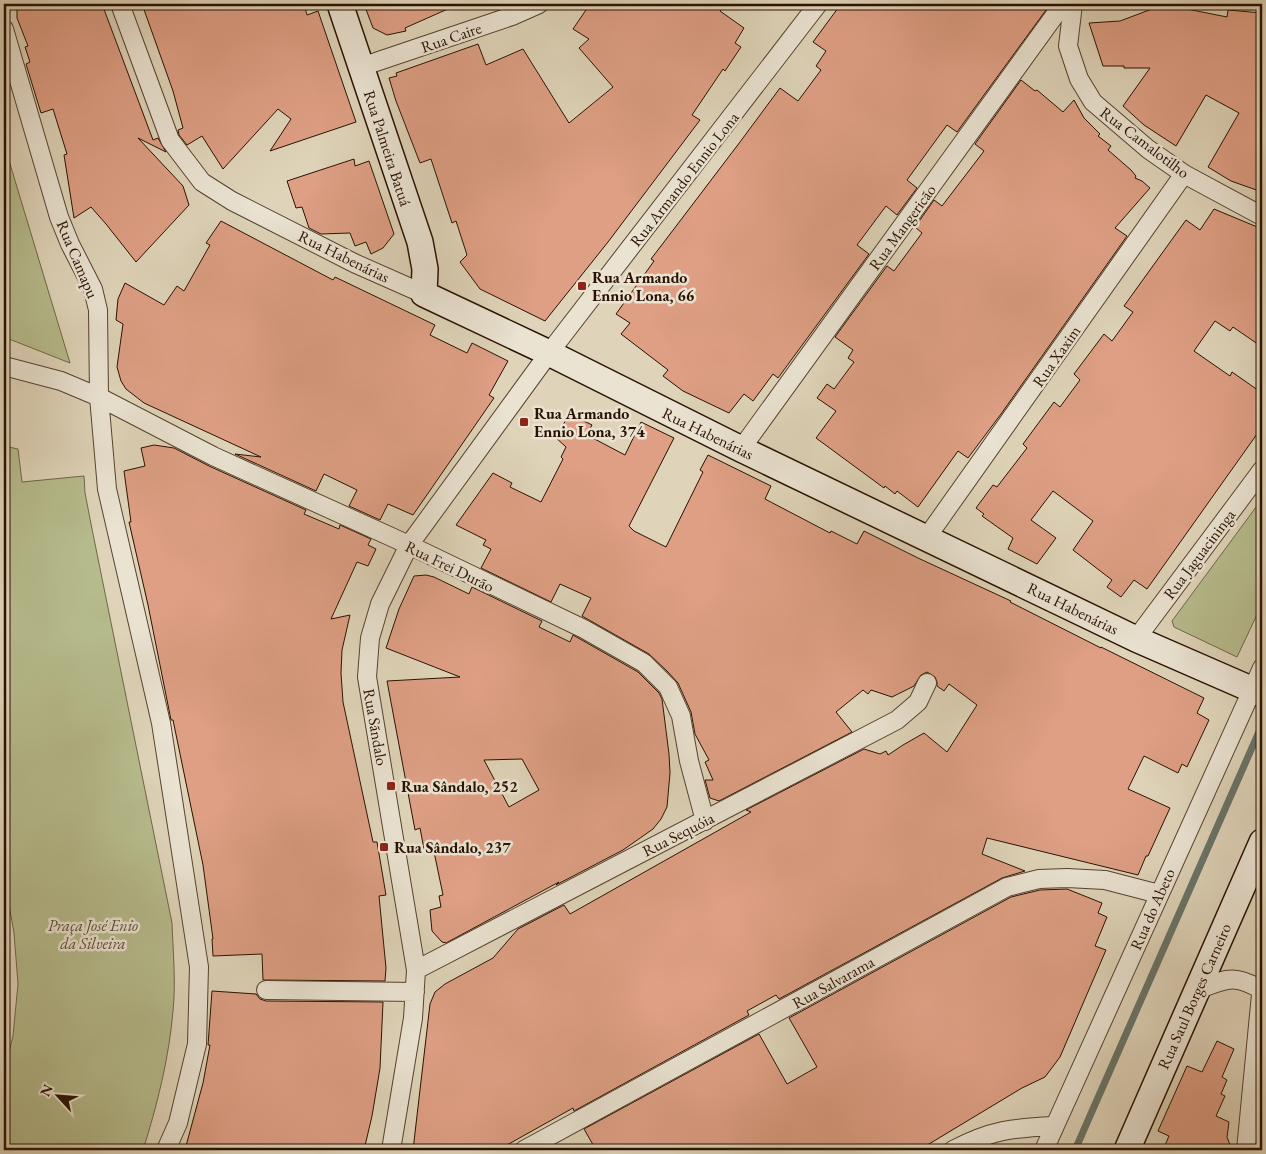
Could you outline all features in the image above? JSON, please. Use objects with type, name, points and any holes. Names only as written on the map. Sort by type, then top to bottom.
[{"type":"street","name":"Rua Habenárias","points":[[120,4],[170,140],[202,182],[232,201],[354,263],[549,353],[741,449],[1136,639],[1259,684]]},
{"type":"street","name":"Rua Palmeira Batuá","points":[[340,4],[420,242],[425,270],[424,294]]},
{"type":"street","name":"Rua Caire","points":[[361,67],[512,16],[540,4]]},
{"type":"street","name":"Rua Armando Ennio Lona","points":[[549,353],[818,4]]},
{"type":"street","name":"Rua Mangericão","points":[[741,449],[1063,4]]},
{"type":"street","name":"Rua Camalotilho","points":[[1073,4],[1068,46],[1079,79],[1093,102],[1148,149],[1184,174],[1262,216]]},
{"type":"street","name":"Rua Camapu","points":[[4,29],[59,217],[70,244],[93,289],[98,310],[99,397]]},
{"type":"street","name":"Rua Xaxim","points":[[927,537],[1184,174]]},
{"type":"street","name":"Rua Sãndalo","points":[[391,1150],[413,1018],[416,970],[367,677],[370,638],[380,604],[409,545],[549,353]]},
{"type":"street","points":[[4,366],[62,381],[99,397],[107,489],[161,723],[181,841],[199,967],[197,1044],[178,1124],[166,1150]]},
{"type":"street","name":"Rua Frei Durão","points":[[99,397],[213,456],[409,545],[584,629],[644,663],[668,687],[681,716],[689,761],[705,821]]},
{"type":"street","name":"Rua Jaguacininga","points":[[1136,639],[1262,470]]},
{"type":"street","name":"Rua Sequóia","points":[[416,970],[897,720],[918,702],[927,683]]},
{"type":"street","name":"Rua do Abeto","points":[[1044,1150],[1159,894],[1259,684]]},
{"type":"street","name":"Rua Saul Borges Carneiro","points":[[1127,1150],[1262,842]]},
{"type":"street","name":"Rua Salvarama","points":[[524,1150],[1007,887],[1039,879],[1067,878],[1105,880],[1159,894]]},
{"type":"street","points":[[1197,990],[1231,978],[1246,981],[1262,990]]},
{"type":"street","points":[[1246,1150],[1262,984]]},
{"type":"street","points":[[266,990],[415,992]]},
{"type":"street","points":[[953,1150],[994,1132],[1054,1126]]},
{"type":"green space","points":[[4,144],[70,363],[4,337]]},
{"type":"green space","name":"Praça José Enio da Silveira","points":[[4,446],[18,449],[22,482],[84,476],[85,493],[92,529],[172,923],[174,1000],[169,1046],[162,1082],[143,1150],[4,1150],[4,1073],[13,1036],[18,984],[14,933],[4,876]]},
{"type":"green space","points":[[1262,499],[1262,604],[1237,657],[1174,627],[1172,621]]},
{"type":"building","points":[[17,4],[102,4],[153,140],[158,138],[166,152],[138,138],[183,186],[189,205],[136,262],[91,207],[74,218],[64,155],[67,154],[53,109],[41,113],[26,64],[30,62],[25,47],[28,46],[17,18]]},
{"type":"building","points":[[142,4],[304,4],[307,15],[318,11],[356,122],[270,151],[291,119],[278,109],[223,169],[202,136],[187,145],[179,135],[178,130],[183,128],[173,91]]},
{"type":"building","points":[[364,4],[459,4],[405,28],[406,31],[387,35],[373,28]]},
{"type":"building","points":[[590,4],[725,4],[720,11],[744,28],[735,43],[741,47],[725,71],[723,69],[692,115],[700,120],[608,242],[545,321],[480,289],[460,262],[467,255],[456,221],[452,223],[431,159],[420,163],[389,78],[397,76],[396,73],[478,44],[486,65],[523,49],[569,123],[613,87],[579,48],[589,39],[573,29]]},
{"type":"building","points":[[841,4],[1037,4],[1046,10],[957,132],[947,125],[907,180],[917,188],[897,215],[886,206],[857,245],[869,254],[778,378],[773,374],[753,401],[744,394],[729,413],[683,391],[663,376],[668,370],[621,334],[630,323],[616,314],[654,261],[651,259],[780,88],[798,101],[821,70],[816,66],[826,51],[813,42]]},
{"type":"building","points":[[1163,7],[1187,9],[1227,17],[1228,10],[1262,13],[1262,192],[1231,181],[1208,167],[1239,113],[1206,95],[1176,146],[1144,125],[1123,106],[1150,68],[1103,66],[1089,23],[1120,21],[1152,9]]},
{"type":"building","points":[[1021,80],[1035,91],[1037,90],[1063,112],[1074,100],[1084,118],[1100,134],[1098,136],[1111,146],[1108,150],[1131,170],[1136,176],[1135,178],[1150,188],[1115,228],[1127,236],[1001,414],[968,458],[958,451],[918,507],[897,491],[895,494],[885,486],[884,488],[816,438],[836,411],[817,398],[827,384],[834,389],[854,362],[848,358],[853,350],[835,337],[887,266],[894,271],[922,233],[915,227],[934,200],[942,206],[984,151],[975,144]]},
{"type":"building","points":[[354,159],[355,166],[369,161],[394,234],[383,248],[371,254],[366,242],[355,246],[350,233],[321,234],[309,228],[302,207],[296,208],[287,181]]},
{"type":"building","points":[[1214,209],[1262,229],[1262,347],[1233,327],[1230,331],[1215,321],[1194,351],[1230,376],[1232,372],[1262,393],[1262,427],[1147,589],[1134,580],[1121,597],[1107,587],[1112,580],[1073,550],[1093,521],[1053,491],[1031,520],[1056,538],[1037,564],[1008,549],[1013,538],[982,516],[984,514],[976,508],[993,485],[997,487],[1027,448],[1023,444],[1054,402],[1060,407],[1080,380],[1074,374],[1104,334],[1112,341],[1133,312],[1124,306],[1186,220],[1200,230]]},
{"type":"building","points":[[221,221],[333,280],[335,277],[435,325],[430,335],[467,353],[472,343],[508,361],[489,395],[494,398],[413,515],[388,504],[380,520],[349,506],[357,490],[324,474],[316,491],[235,454],[261,457],[144,403],[126,389],[121,381],[117,367],[123,324],[116,320],[118,299],[125,283],[164,305],[177,286],[184,291],[210,245],[206,243]]},
{"type":"building","points":[[570,414],[592,425],[587,435],[625,455],[641,422],[674,438],[629,526],[634,531],[666,547],[703,472],[700,470],[708,455],[771,486],[765,499],[830,533],[831,531],[857,544],[864,531],[1011,601],[1101,648],[1204,698],[1197,713],[1209,720],[1187,767],[1182,764],[1178,773],[1144,756],[1128,789],[1170,808],[1138,875],[987,838],[982,854],[1025,871],[1002,878],[779,999],[776,995],[747,1011],[749,1015],[574,1111],[573,1108],[498,1150],[413,1150],[430,1004],[435,992],[445,984],[493,958],[518,929],[564,905],[570,914],[751,812],[746,810],[864,749],[880,754],[886,751],[888,755],[924,733],[947,752],[977,705],[949,684],[944,691],[937,686],[935,677],[927,672],[921,675],[914,686],[892,697],[871,690],[868,694],[863,690],[836,712],[852,732],[719,801],[710,798],[705,780],[713,780],[705,762],[709,760],[695,734],[691,712],[678,683],[667,671],[649,654],[582,616],[591,598],[560,584],[551,602],[481,568],[491,549],[483,545],[486,540],[456,525],[493,473],[512,483],[510,487],[541,502],[563,459],[561,457],[566,447],[555,437]]},
{"type":"building","points":[[154,445],[174,448],[306,510],[304,514],[339,529],[340,525],[371,539],[368,545],[376,549],[368,566],[357,562],[331,619],[350,615],[342,650],[343,702],[373,842],[377,842],[386,895],[379,896],[386,968],[385,981],[263,980],[262,954],[213,956],[213,939],[203,865],[129,522],[131,522],[124,471],[145,466],[141,448]]},
{"type":"building","points":[[426,575],[434,577],[469,594],[472,587],[542,621],[539,627],[570,642],[573,635],[638,672],[659,693],[662,699],[669,754],[670,773],[667,807],[653,829],[623,850],[446,943],[442,942],[432,931],[430,910],[441,907],[439,896],[443,895],[433,847],[424,849],[420,828],[415,830],[387,681],[460,677],[386,648],[399,609],[414,576]],"holes":[[[522,759],[539,790],[509,807],[484,760]]]},
{"type":"building","points":[[1067,889],[1102,903],[1098,913],[1107,917],[1095,946],[1106,950],[1060,1057],[1045,1077],[1022,1088],[919,1150],[596,1150],[584,1129],[759,1034],[787,1084],[817,1067],[789,1018],[1011,897],[1040,890]]},
{"type":"building","points":[[212,991],[256,994],[260,999],[266,1001],[383,1002],[380,1068],[364,1150],[186,1150],[203,1083],[210,1045],[208,1045]]},
{"type":"building","points":[[1217,1041],[1234,1049],[1222,1077],[1227,1080],[1221,1094],[1225,1096],[1216,1116],[1229,1122],[1227,1137],[1232,1150],[1163,1150],[1169,1136],[1158,1131],[1187,1066],[1202,1072]]},
{"type":"waterway","points":[[1075,1150],[1262,725]]},
{"type":"place","name":"Rua Armando Ennio Lona, 66","points":[[582,286]]},
{"type":"place","name":"Rua Armando Ennio Lona, 374","points":[[524,422]]},
{"type":"place","name":"Rua Sândalo, 252","points":[[391,786]]},
{"type":"place","name":"Rua Sândalo, 237","points":[[384,847]]}]
